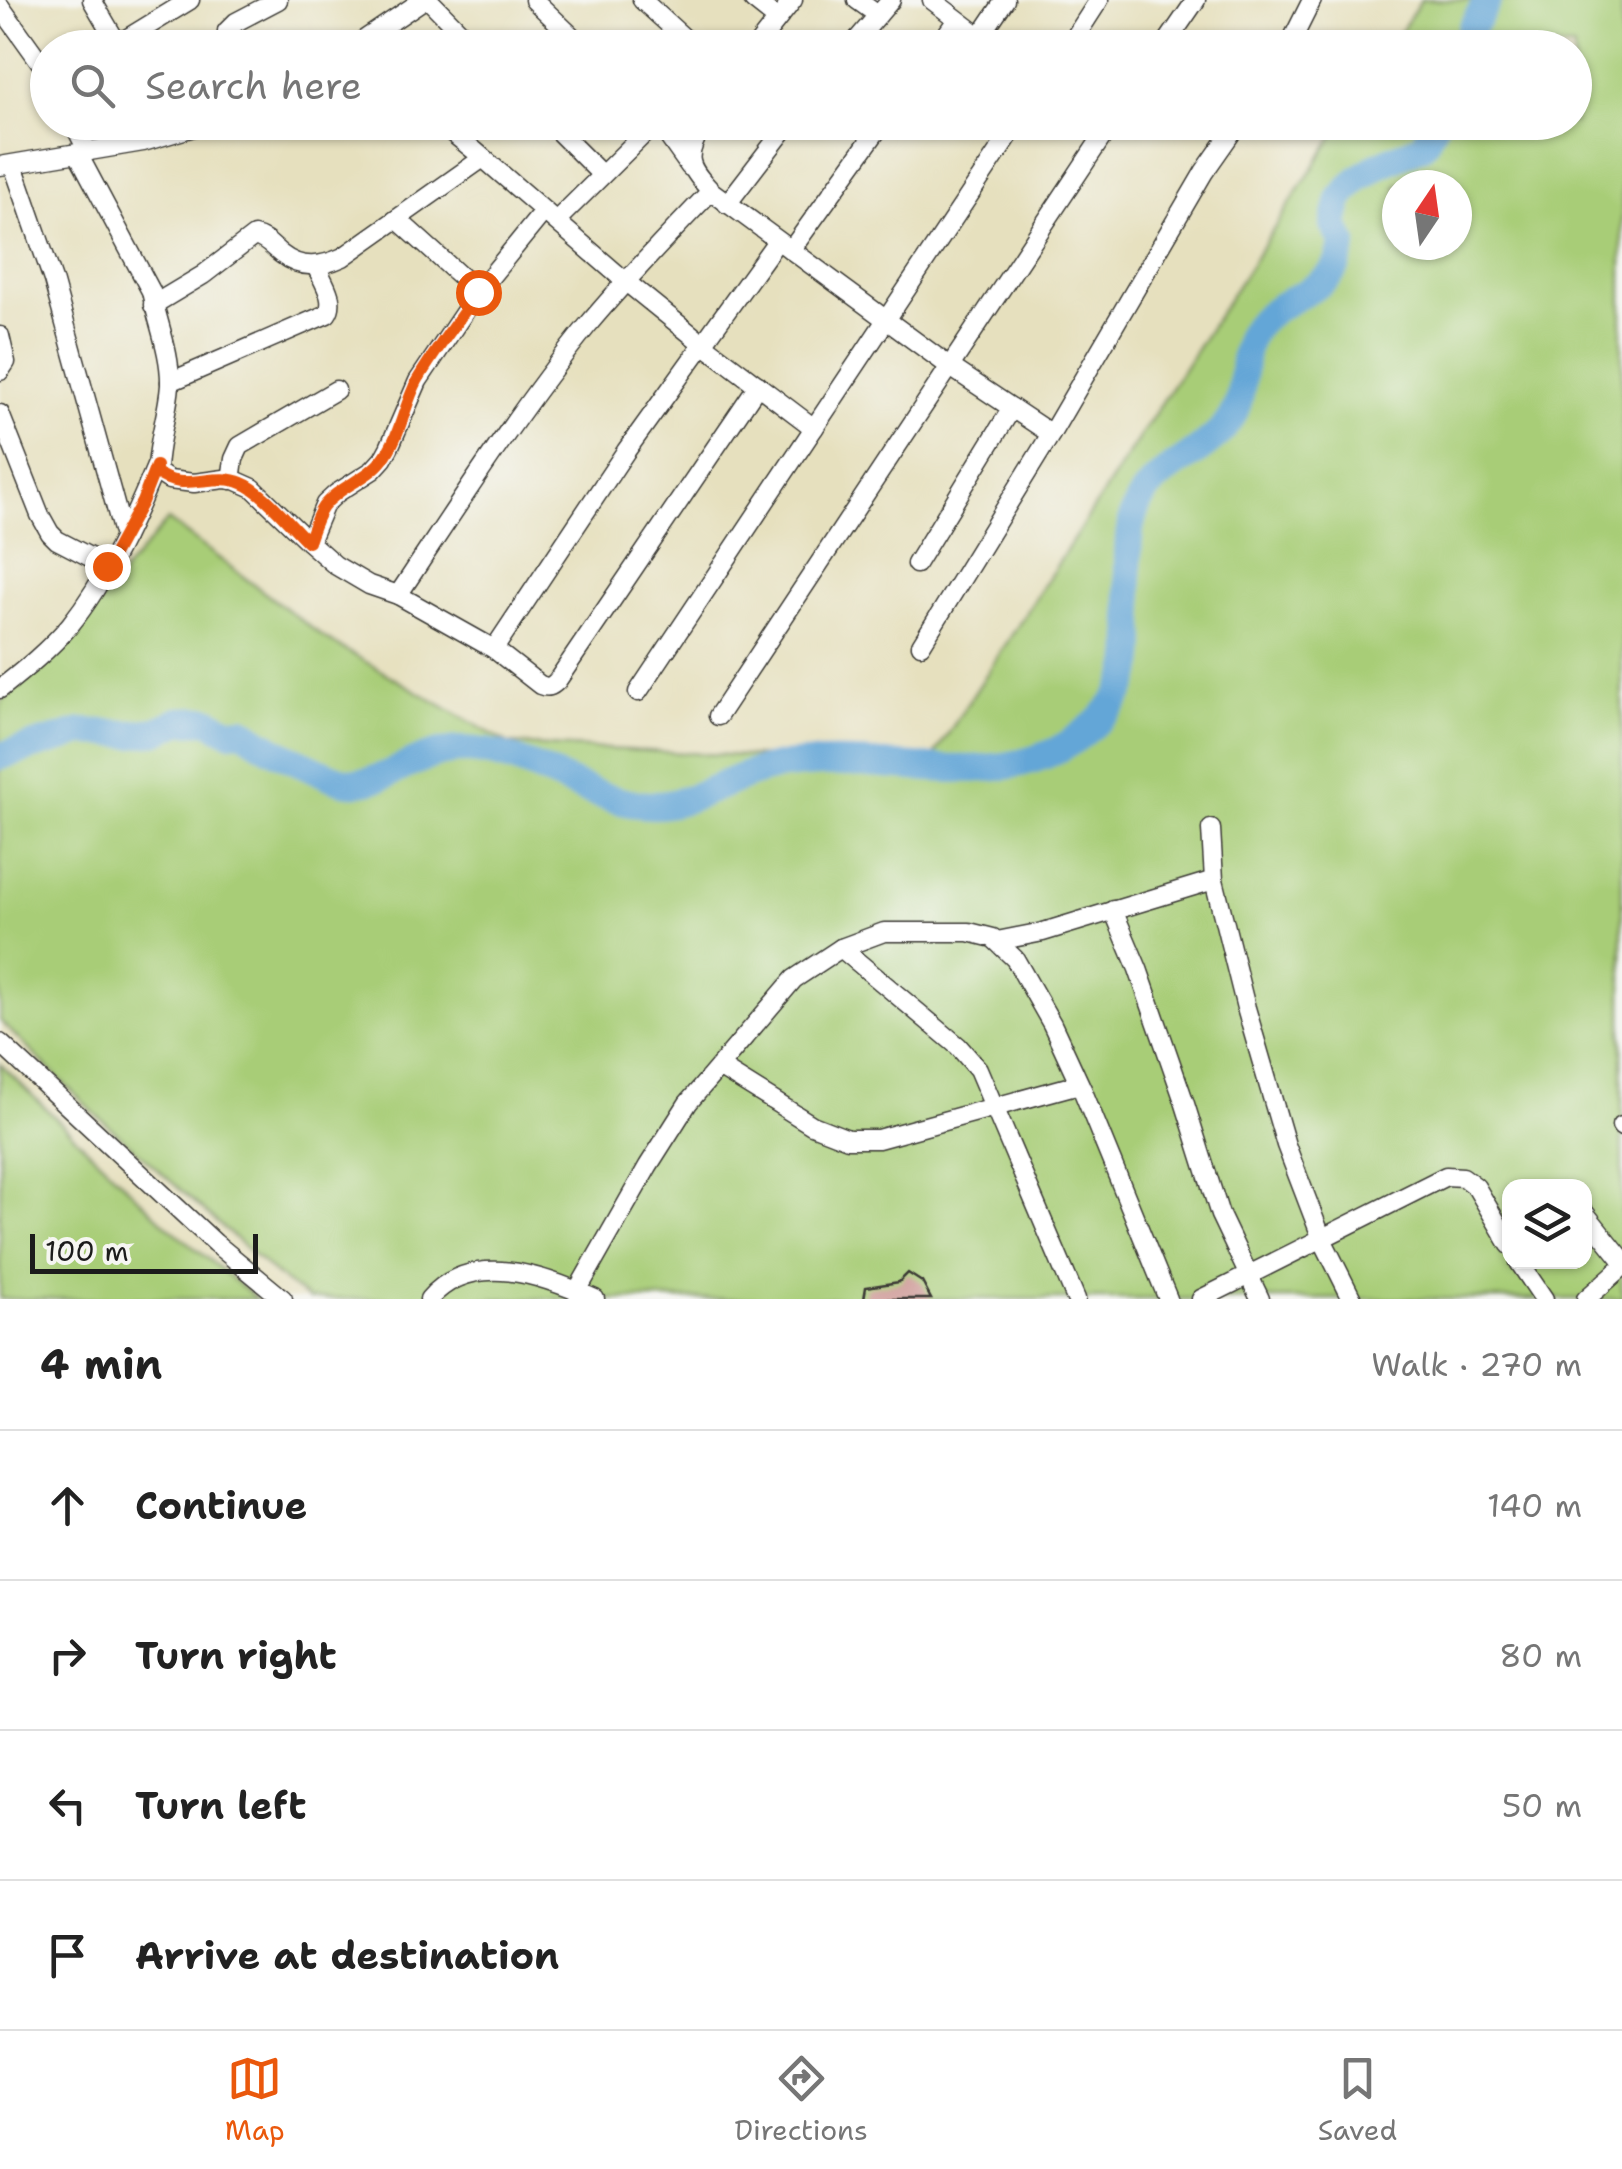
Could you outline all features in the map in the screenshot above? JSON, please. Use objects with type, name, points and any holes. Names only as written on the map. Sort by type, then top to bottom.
[{"type":"street","points":[[92,0],[110,30]]},
{"type":"street","points":[[144,30],[190,0]]},
{"type":"street","points":[[228,30],[278,0]]},
{"type":"street","points":[[383,30],[427,0],[458,30]]},
{"type":"street","points":[[534,0],[565,30]]},
{"type":"street","points":[[642,0],[675,30]]},
{"type":"street","points":[[753,0],[778,19]]},
{"type":"street","points":[[769,30],[793,0]]},
{"type":"street","points":[[858,0],[878,15]]},
{"type":"street","points":[[865,30],[890,0]]},
{"type":"street","points":[[932,0],[970,30]]},
{"type":"street","points":[[992,30],[1005,0]]},
{"type":"street","points":[[1080,30],[1099,0]]},
{"type":"street","points":[[1175,30],[1196,0]]},
{"type":"street","points":[[1297,30],[1312,0]]},
{"type":"street","points":[[0,6],[30,46]]},
{"type":"street","points":[[949,30],[956,20]]},
{"type":"street","points":[[79,140],[151,291],[165,346],[170,382],[156,472],[169,480],[231,480],[253,488],[336,565],[494,649],[540,684],[551,686],[557,681],[758,385]]},
{"type":"street","points":[[124,537],[62,310],[5,162],[83,153],[126,140]]},
{"type":"street","points":[[462,140],[625,281],[814,428]]},
{"type":"street","points":[[567,140],[602,176]]},
{"type":"street","points":[[308,542],[325,504],[383,459],[418,381],[478,292],[550,216],[602,176],[639,140]]},
{"type":"street","points":[[670,140],[690,168],[727,204],[949,366],[1051,434]]},
{"type":"street","points":[[690,168],[696,140]]},
{"type":"street","points":[[727,204],[776,140]]},
{"type":"street","points":[[494,649],[703,344],[869,140]]},
{"type":"street","points":[[638,692],[1006,140]]},
{"type":"street","points":[[718,716],[1097,140]]},
{"type":"street","points":[[920,644],[1226,140]]},
{"type":"street","points":[[153,305],[203,275],[254,236],[296,263],[316,266],[343,257],[484,158]]},
{"type":"street","points":[[398,595],[504,436],[584,330],[711,191]]},
{"type":"street","points":[[397,219],[478,292]]},
{"type":"street","points":[[170,382],[327,314],[332,303],[316,266]]},
{"type":"street","points":[[0,336],[6,362],[0,372]]},
{"type":"street","points":[[231,480],[240,446],[336,390]]},
{"type":"street","points":[[916,564],[1012,408]]},
{"type":"street","points":[[0,414],[50,534],[107,566]]},
{"type":"street","points":[[0,689],[68,627],[124,537],[156,466]]},
{"type":"street","points":[[1211,829],[1214,880],[1286,1145],[1322,1239],[1352,1299]]},
{"type":"street","points":[[996,941],[1044,932],[1214,880]]},
{"type":"street","points":[[1113,910],[1178,1082],[1220,1214],[1260,1299]]},
{"type":"street","points":[[429,1299],[452,1278],[483,1272],[524,1273],[555,1280],[586,1295],[648,1166],[678,1118],[794,979],[840,948],[884,932],[969,932],[993,938],[1015,958],[1052,1024],[1168,1299]]},
{"type":"street","points":[[840,948],[958,1046],[978,1069],[1076,1299]]},
{"type":"street","points":[[0,1042],[215,1243],[283,1299]]},
{"type":"street","points":[[718,1067],[812,1125],[848,1140],[878,1140],[1079,1084]]},
{"type":"street","points":[[1201,1299],[1446,1176],[1463,1177],[1476,1187],[1502,1231]]},
{"type":"street","points":[[1586,1299],[1622,1263],[1592,1223]]},
{"type":"street","points":[[1524,1269],[1544,1299]]},
{"type":"green space","points":[[1421,0],[1622,0],[1622,1299],[309,1299],[275,1274],[92,1111],[0,1021],[0,702],[57,650],[168,520],[326,639],[509,744],[928,765],[1331,140],[1592,140],[1592,30],[1402,30]]},
{"type":"green space","points":[[0,1064],[164,1223],[257,1299],[0,1299]]},
{"type":"building","points":[[908,1273],[922,1282],[931,1299],[864,1299],[866,1287],[899,1282]]},
{"type":"waterway","points":[[1471,30],[1488,0]]},
{"type":"waterway","points":[[0,756],[82,732],[132,734],[157,731],[179,721],[208,720],[229,731],[243,730],[282,754],[345,781],[374,779],[433,755],[466,750],[514,760],[606,797],[654,805],[684,800],[776,767],[842,763],[975,769],[1000,767],[1052,753],[1081,735],[1110,709],[1129,673],[1133,634],[1129,537],[1136,508],[1153,483],[1213,439],[1233,416],[1241,390],[1245,352],[1254,329],[1273,310],[1321,283],[1337,265],[1344,243],[1334,225],[1340,199],[1377,166],[1423,145],[1426,140]]},
{"type":"route","points":[[107,566],[142,502],[156,466],[156,472],[169,480],[235,480],[253,488],[308,542],[325,504],[383,459],[418,381],[478,292]]}]
